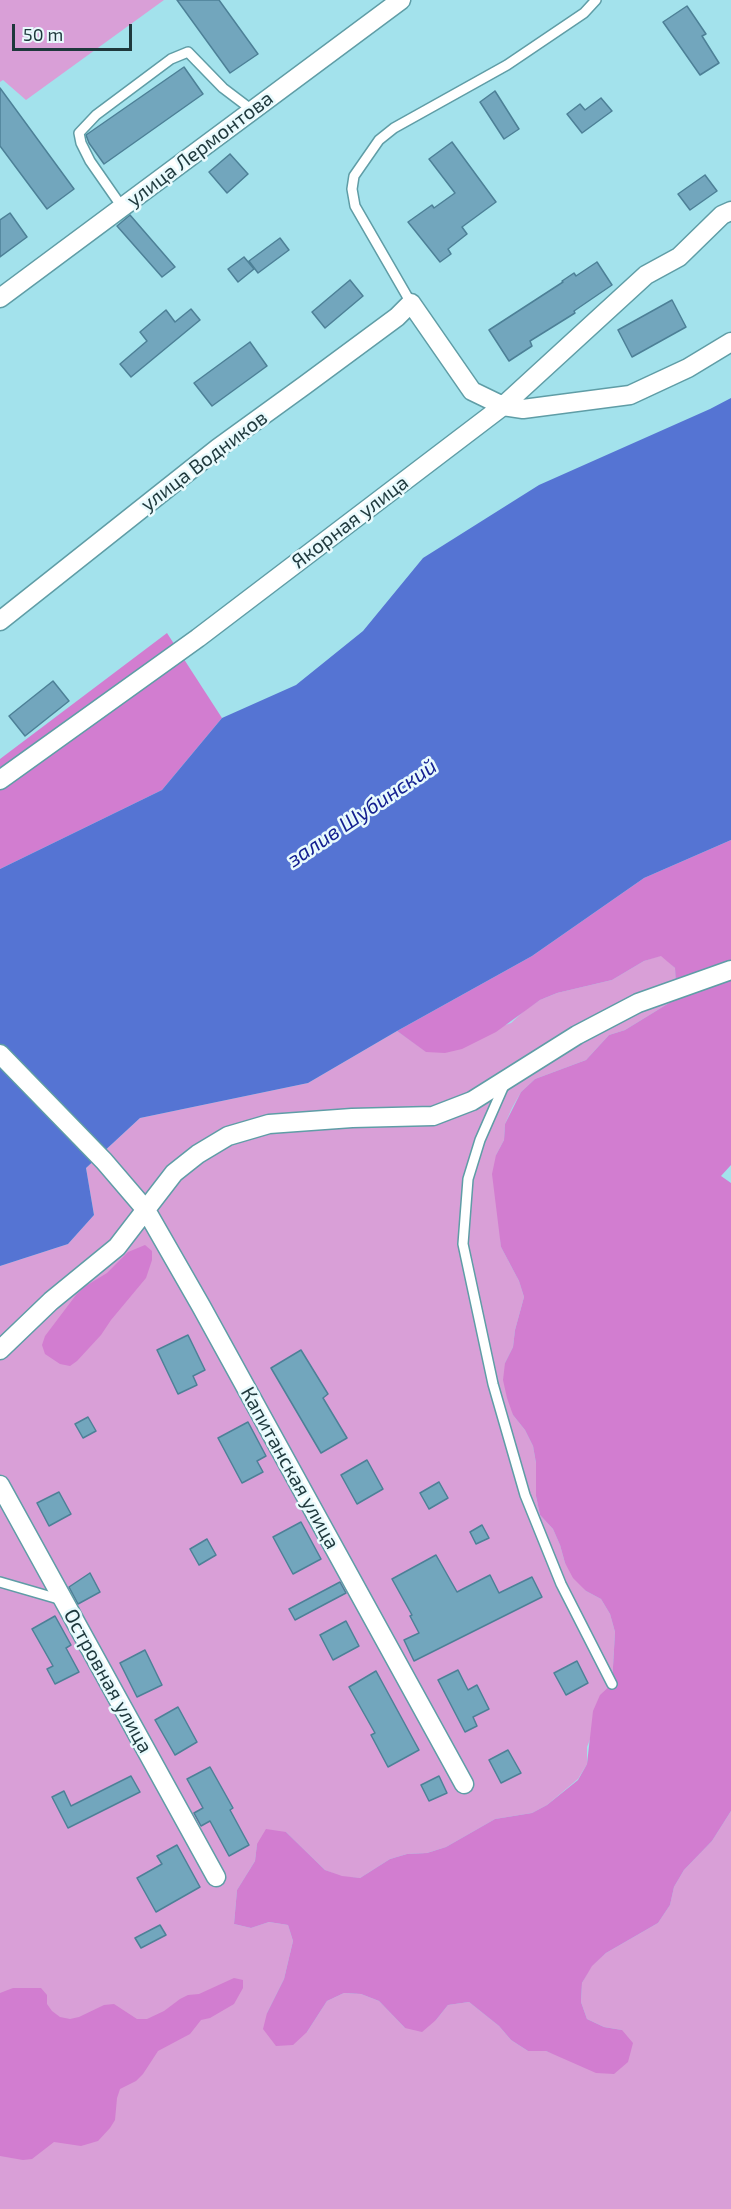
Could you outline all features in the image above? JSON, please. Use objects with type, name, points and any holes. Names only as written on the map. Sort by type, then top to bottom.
[{"type":"street","name":"улица Лермонтова","points":[[0,298],[401,0]]},
{"type":"street","name":"Якорная улица","points":[[0,780],[198,638],[502,406],[646,275],[679,257],[722,215],[731,211]]},
{"type":"street","points":[[411,303],[472,391],[502,406],[523,409],[630,395],[688,369],[731,342]]},
{"type":"street","name":"улица Водников","points":[[0,621],[218,448],[315,379],[411,303]]},
{"type":"street","points":[[0,1350],[51,1301],[117,1247],[174,1173],[198,1154],[228,1136],[268,1124],[352,1118],[433,1116],[472,1101],[577,1035],[638,1003],[731,970]]},
{"type":"street","name":"Капитанская улица","points":[[0,1054],[104,1161],[146,1210],[464,1784]]},
{"type":"street","name":"Островная улица","points":[[0,1485],[216,1877]]},
{"type":"lane","points":[[411,303],[356,206],[352,189],[354,176],[379,140],[394,128],[507,65],[584,13],[596,0]]},
{"type":"lane","points":[[122,207],[90,161],[79,133],[96,115],[161,66],[188,52],[223,88],[252,110]]},
{"type":"lane","points":[[506,1081],[480,1140],[468,1179],[463,1244],[493,1384],[525,1495],[561,1584],[612,1684]]},
{"type":"lane","points":[[0,1582],[64,1601]]},
{"type":"shaded area","points":[[0,0],[164,0],[26,100],[3,80],[0,82]]},
{"type":"shaded area","points":[[167,633],[222,718],[162,790],[0,869],[0,759]]},
{"type":"shaded area","points":[[731,840],[731,1165],[721,1176],[731,1183],[731,1811],[712,1841],[684,1870],[674,1887],[670,1905],[658,1923],[606,1953],[592,1966],[582,1983],[581,2002],[587,2019],[604,2027],[622,2030],[633,2043],[628,2062],[614,2074],[596,2073],[546,2051],[528,2051],[511,2040],[499,2026],[469,2002],[448,2005],[422,2032],[405,2028],[379,2001],[361,1994],[344,1993],[327,2001],[307,2032],[293,2045],[276,2046],[263,2029],[267,2013],[284,1979],[293,1941],[288,1925],[269,1922],[251,1928],[234,1924],[237,1890],[255,1861],[257,1844],[266,1829],[286,1832],[325,1870],[342,1876],[360,1878],[390,1859],[407,1854],[427,1853],[446,1847],[495,1819],[532,1813],[547,1805],[578,1780],[587,1764],[593,1711],[600,1695],[612,1684],[615,1632],[610,1614],[601,1599],[586,1591],[573,1578],[553,1529],[540,1515],[536,1496],[536,1463],[533,1446],[525,1430],[513,1415],[507,1398],[503,1380],[505,1363],[513,1347],[524,1297],[519,1281],[501,1247],[492,1174],[496,1155],[504,1140],[505,1124],[521,1092],[535,1079],[586,1060],[609,1035],[625,1030],[669,1003],[676,986],[675,968],[661,956],[644,961],[612,980],[557,993],[540,1000],[496,1032],[462,1049],[445,1053],[426,1052],[397,1031],[532,956],[644,878]]},
{"type":"shaded area","points":[[662,955],[675,968],[676,986],[669,1003],[625,1030],[609,1035],[586,1060],[535,1079],[521,1092],[512,1108],[505,1124],[504,1140],[496,1155],[501,1247],[519,1281],[524,1297],[513,1347],[505,1363],[513,1415],[525,1430],[533,1446],[536,1463],[536,1496],[540,1515],[553,1529],[565,1563],[586,1591],[601,1599],[610,1614],[615,1632],[612,1684],[587,1747],[587,1764],[578,1779],[547,1805],[532,1813],[495,1819],[446,1847],[427,1853],[407,1854],[390,1859],[360,1878],[342,1877],[325,1870],[286,1832],[257,1844],[255,1861],[237,1890],[234,1924],[251,1928],[269,1922],[288,1925],[293,1941],[284,1979],[267,2013],[307,2032],[327,2001],[344,1993],[361,1994],[379,2001],[405,2028],[436,2020],[448,2005],[469,2002],[499,2026],[511,2040],[528,2051],[546,2051],[563,2057],[622,2030],[604,2027],[587,2019],[581,2002],[582,1983],[591,1966],[606,1953],[658,1923],[670,1905],[674,1887],[684,1870],[712,1841],[731,1811],[731,2209],[0,2209],[0,1266],[68,1244],[94,1215],[86,1168],[140,1118],[308,1083],[397,1031],[427,1052],[511,1023],[540,1000],[557,993],[612,980],[644,961]]},
{"type":"shaded area","points":[[145,1245],[152,1251],[152,1260],[146,1278],[101,1335],[70,1366],[60,1364],[45,1354],[42,1345],[45,1336],[76,1295],[84,1287],[107,1273],[128,1252]]},
{"type":"shaded area","points":[[234,1978],[243,1980],[243,1988],[234,2004],[210,2018],[201,2020],[190,2034],[158,2051],[136,2081],[120,2089],[115,2120],[98,2141],[81,2146],[54,2142],[32,2159],[23,2160],[0,2156],[0,1993],[13,1988],[41,1988],[47,1995],[47,2004],[52,2011],[60,2017],[70,2019],[104,2005],[114,2004],[137,2019],[147,2019],[188,1995],[199,1994]]},
{"type":"water","name":"залив Шубинский","points":[[731,398],[731,840],[644,878],[532,956],[308,1083],[140,1118],[86,1168],[94,1215],[68,1244],[0,1266],[0,869],[162,790],[222,718],[296,685],[363,631],[423,558],[539,485]]},
{"type":"building","points":[[177,0],[219,0],[258,54],[230,73]]},
{"type":"building","points":[[687,6],[706,34],[702,36],[719,63],[700,75],[663,22]]},
{"type":"building","points":[[184,67],[203,94],[104,164],[86,135]]},
{"type":"building","points":[[0,88],[74,189],[47,209],[0,146]]},
{"type":"building","points":[[495,91],[519,129],[504,139],[480,102]]},
{"type":"building","points":[[601,98],[612,111],[582,133],[567,114],[580,104],[585,110]]},
{"type":"building","points":[[452,142],[496,202],[462,227],[467,234],[448,249],[451,254],[440,262],[408,222],[432,205],[434,208],[455,193],[429,159]]},
{"type":"building","points":[[230,154],[248,174],[227,193],[209,172]]},
{"type":"building","points":[[705,175],[717,191],[690,210],[678,194]]},
{"type":"building","points":[[10,213],[27,237],[0,257],[0,220]]},
{"type":"building","points":[[130,215],[175,267],[162,277],[117,226]]},
{"type":"building","points":[[280,238],[289,250],[258,273],[249,261]]},
{"type":"building","points":[[244,257],[254,269],[238,282],[228,269]]},
{"type":"building","points":[[597,262],[612,285],[574,311],[575,313],[530,341],[532,346],[509,361],[489,330],[574,273],[576,276]]},
{"type":"building","points":[[350,280],[363,296],[325,328],[312,312]]},
{"type":"building","points":[[672,300],[686,327],[632,357],[618,330]]},
{"type":"building","points":[[191,309],[200,320],[131,377],[120,364],[147,341],[140,332],[166,310],[175,322]]},
{"type":"building","points":[[250,342],[267,366],[212,406],[194,383]]},
{"type":"building","points":[[53,681],[69,701],[25,736],[9,716]]},
{"type":"building","points":[[188,1335],[205,1370],[193,1376],[197,1385],[178,1394],[157,1350]]},
{"type":"building","points":[[301,1350],[328,1394],[323,1398],[347,1438],[321,1453],[271,1368]]},
{"type":"building","points":[[88,1417],[96,1431],[83,1438],[75,1424]]},
{"type":"building","points":[[248,1422],[266,1456],[257,1461],[263,1472],[242,1483],[218,1438]]},
{"type":"building","points":[[367,1460],[383,1489],[357,1504],[341,1475]]},
{"type":"building","points":[[439,1482],[448,1498],[429,1509],[420,1493]]},
{"type":"building","points":[[59,1492],[71,1514],[49,1526],[37,1503]]},
{"type":"building","points":[[301,1522],[321,1559],[293,1574],[273,1537]]},
{"type":"building","points":[[482,1525],[489,1538],[476,1544],[470,1532]]},
{"type":"building","points":[[207,1539],[216,1555],[199,1565],[190,1549]]},
{"type":"building","points":[[436,1555],[457,1592],[490,1575],[499,1593],[532,1577],[542,1597],[414,1661],[404,1640],[419,1633],[392,1579]]},
{"type":"building","points":[[90,1573],[100,1592],[78,1604],[69,1587]]},
{"type":"building","points":[[340,1582],[346,1593],[295,1620],[289,1609]]},
{"type":"building","points":[[55,1616],[71,1645],[66,1648],[79,1672],[55,1684],[47,1669],[53,1666],[32,1629]]},
{"type":"building","points":[[346,1621],[359,1646],[333,1660],[320,1635]]},
{"type":"building","points":[[145,1650],[162,1685],[137,1697],[120,1663]]},
{"type":"building","points":[[577,1661],[588,1683],[566,1695],[554,1673]]},
{"type":"building","points":[[458,1670],[468,1690],[477,1685],[489,1709],[473,1717],[477,1726],[465,1732],[438,1680]]},
{"type":"building","points":[[376,1671],[419,1750],[388,1767],[371,1735],[375,1733],[349,1687]]},
{"type":"building","points":[[178,1707],[197,1742],[175,1755],[155,1720]]},
{"type":"building","points":[[508,1750],[521,1773],[501,1783],[489,1760]]},
{"type":"building","points":[[210,1767],[233,1808],[230,1810],[249,1845],[229,1856],[210,1821],[201,1826],[194,1813],[203,1808],[187,1779]]},
{"type":"building","points":[[131,1776],[140,1792],[68,1828],[52,1797],[64,1791],[71,1806]]},
{"type":"building","points":[[439,1776],[447,1793],[429,1801],[421,1785]]},
{"type":"building","points":[[177,1845],[200,1887],[156,1912],[137,1878],[162,1864],[157,1856]]},
{"type":"building","points":[[160,1925],[166,1935],[141,1948],[135,1938]]}]
